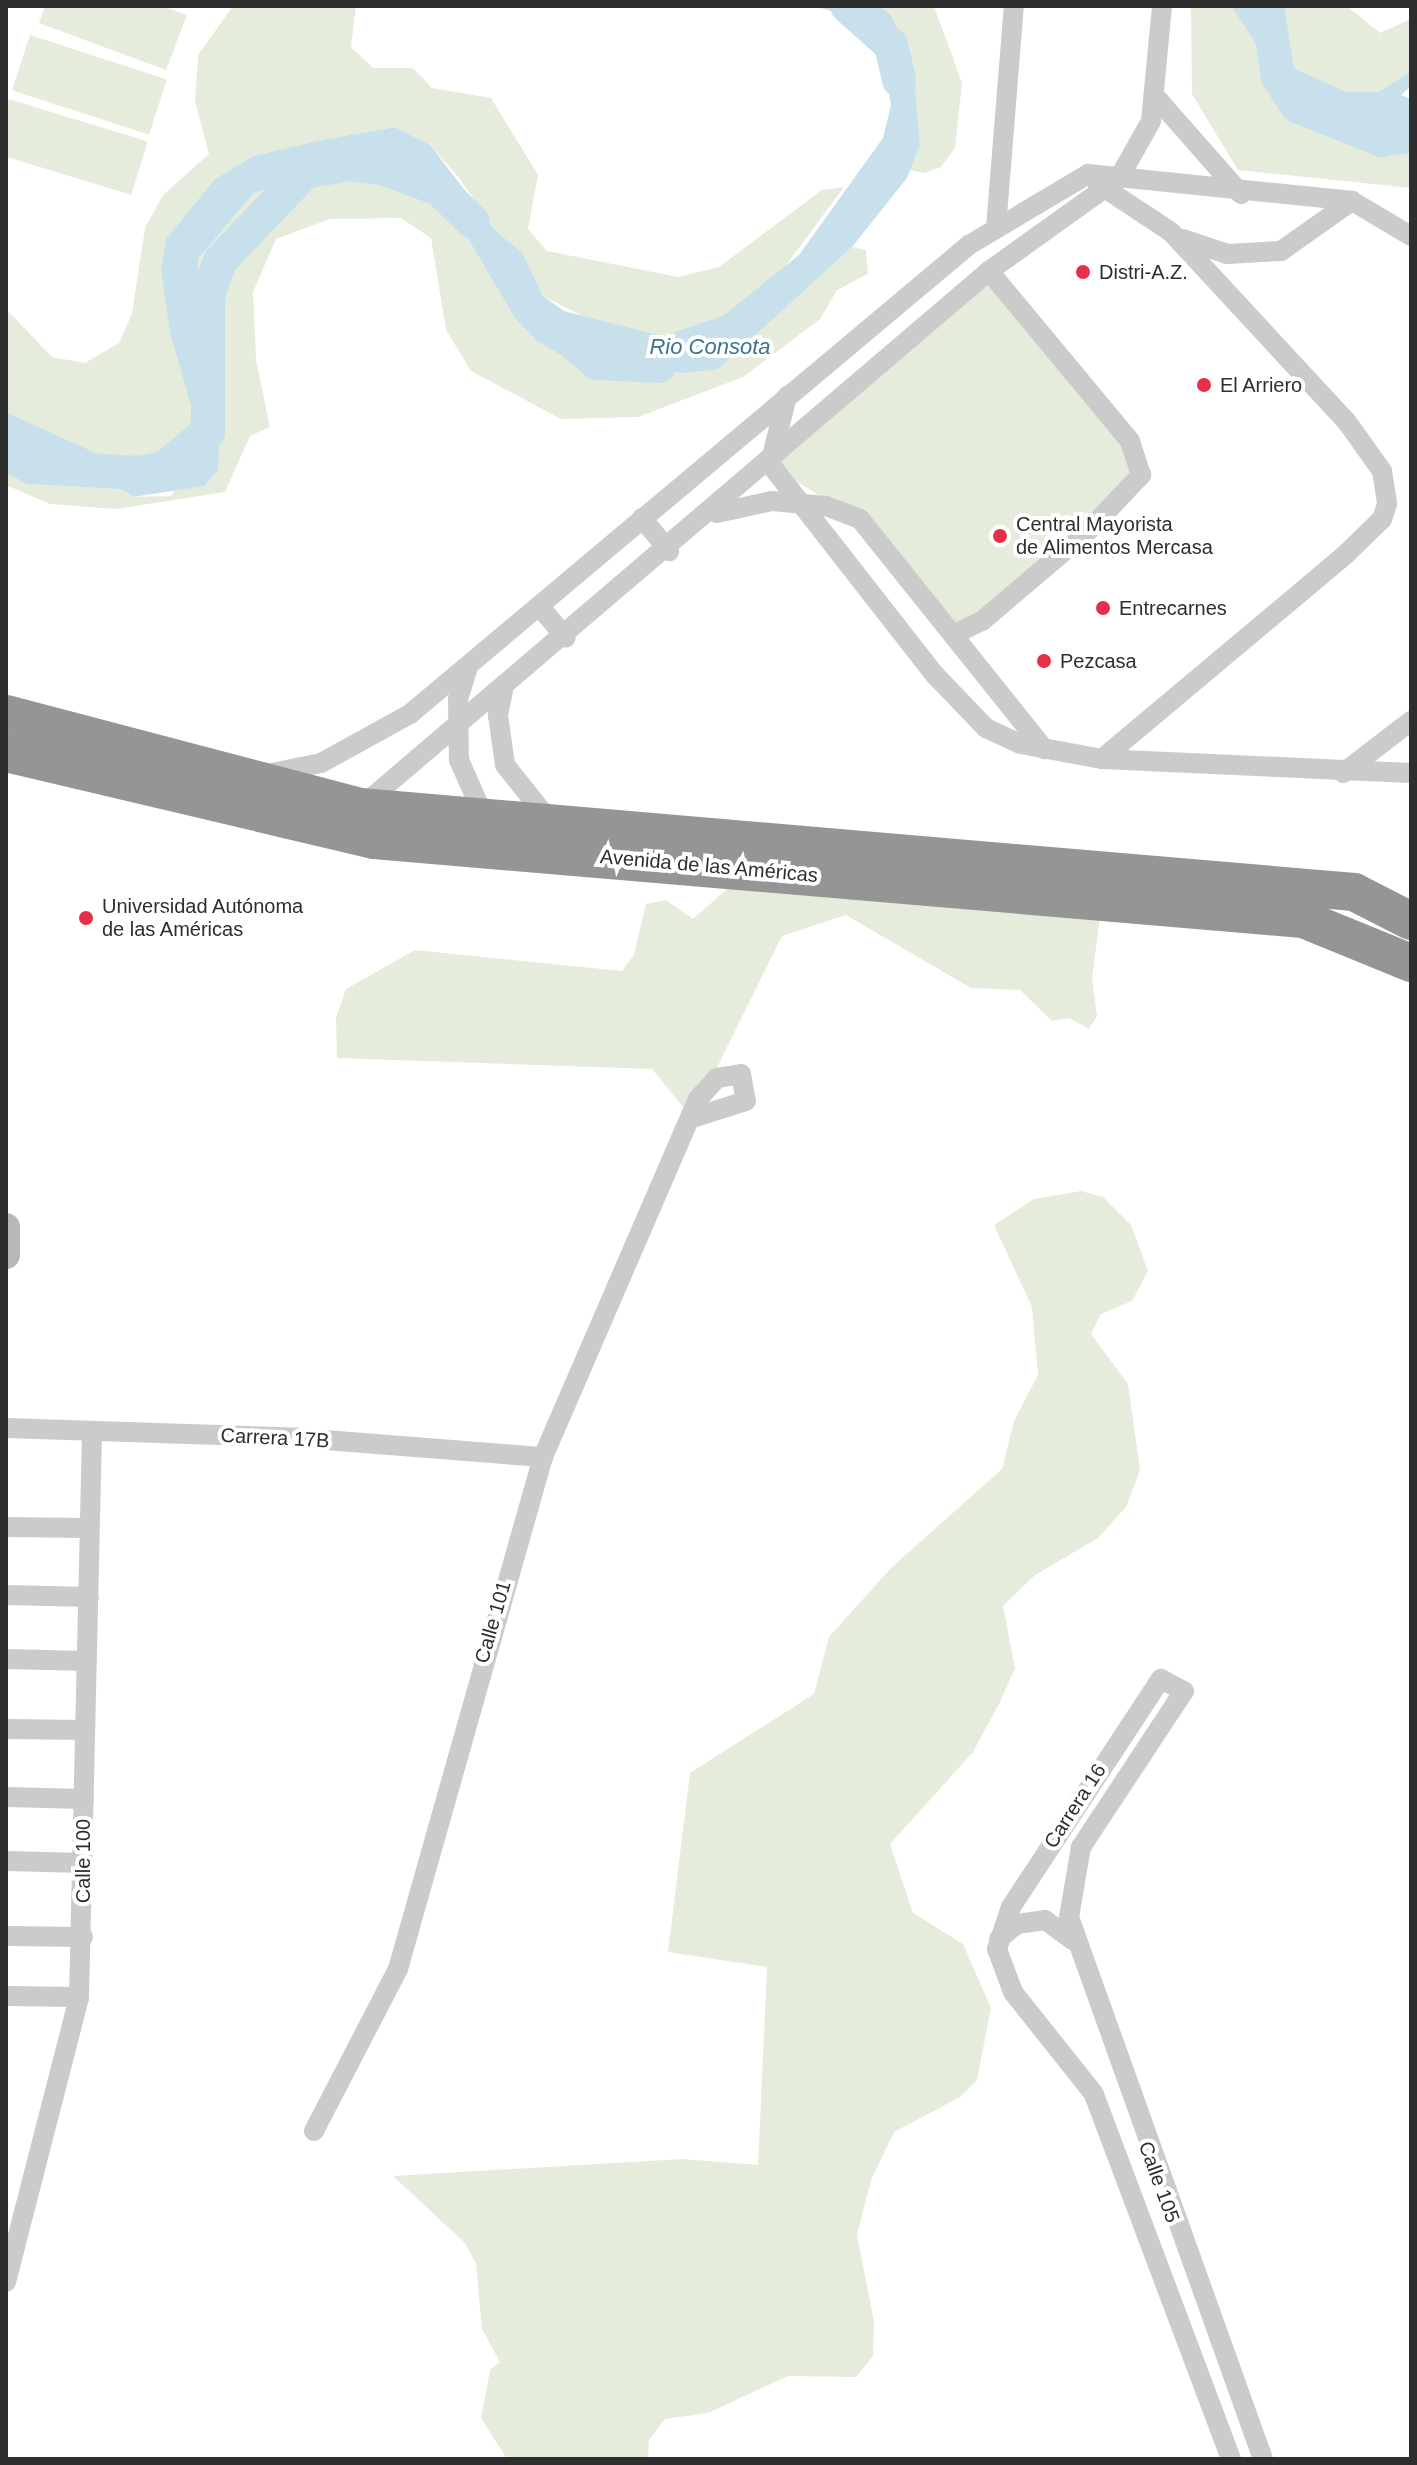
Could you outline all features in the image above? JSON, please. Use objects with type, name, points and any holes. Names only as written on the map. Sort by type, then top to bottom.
[{"type":"highway","points":[[6,714],[361,807],[485,819],[544,836]]},
{"type":"highway","name":"Avenida de las Américas","points":[[6,753],[328,832],[544,836],[1354,892],[1411,921]]},
{"type":"highway","points":[[328,832],[361,807]]},
{"type":"highway","name":"Avenida de las Américas","points":[[544,836],[1303,919],[1411,963]]},
{"type":"street","points":[[1006,6],[1011,36]]},
{"type":"street","points":[[996,228],[1014,6]]},
{"type":"street","points":[[361,807],[669,551],[989,271],[1112,184],[1145,135],[1154,95],[1162,6]]},
{"type":"street","points":[[1154,95],[1241,194]]},
{"type":"street","points":[[244,778],[321,763],[356,748],[467,670],[789,392],[938,272],[996,228],[1088,174],[1112,184],[1171,232],[1347,422],[1382,471],[1387,504],[1382,519],[1345,555],[1102,759]]},
{"type":"street","points":[[1112,184],[1352,201],[1411,236]]},
{"type":"street","points":[[1171,232],[1227,254],[1281,251],[1352,201]]},
{"type":"street","points":[[938,272],[989,271]]},
{"type":"street","points":[[955,634],[982,621],[1087,532],[1141,475],[1130,441],[989,271]]},
{"type":"street","points":[[770,464],[789,392]]},
{"type":"street","points":[[770,464],[964,710],[1002,737],[1044,749],[1102,759],[1343,773],[1411,773]]},
{"type":"street","points":[[770,464],[826,506],[877,533],[1044,749]]},
{"type":"street","points":[[710,516],[753,503],[826,506]]},
{"type":"street","points":[[642,518],[669,551]]},
{"type":"street","points":[[540,607],[566,638]]},
{"type":"street","points":[[467,670],[456,729],[462,771],[485,819]]},
{"type":"street","points":[[503,691],[498,715],[505,765],[532,807],[544,836]]},
{"type":"street","points":[[1343,773],[1411,721]]},
{"type":"street","name":"Calle 101","points":[[314,2131],[398,1969],[543,1457],[692,1118]]},
{"type":"street","name":"Carrera 17B","points":[[6,1428],[300,1438],[543,1457]]},
{"type":"street","name":"Calle 100","points":[[6,2282],[79,1997],[83,1937],[89,1597],[87,1528],[92,1431]]},
{"type":"street","points":[[6,1527],[87,1528]]},
{"type":"street","points":[[6,1595],[89,1597]]},
{"type":"street","points":[[6,1659],[86,1661]]},
{"type":"street","name":"Carrera 16","points":[[999,1939],[1068,1814],[1161,1679],[1184,1691],[1081,1847],[1067,1901]]},
{"type":"street","points":[[6,1729],[85,1730]]},
{"type":"street","points":[[6,1797],[84,1799]]},
{"type":"street","points":[[6,1861],[84,1863]]},
{"type":"street","name":"Calle 105","points":[[1067,1901],[1077,1947],[1164,2198],[1263,2459]]},
{"type":"street","points":[[999,1939],[1017,1924],[1045,1920],[1077,1947]]},
{"type":"street","points":[[6,1936],[83,1937]]},
{"type":"street","name":"Calle 105","points":[[999,1939],[1003,1977],[1094,2094],[1134,2208],[1231,2459]]},
{"type":"street","points":[[6,1996],[79,1997]]},
{"type":"street","points":[[1134,2208],[1164,2198]]},
{"type":"green space","points":[[45,6],[162,6],[187,15],[166,70],[39,23]]},
{"type":"green space","points":[[233,6],[356,6],[351,47],[373,68],[413,68],[432,88],[491,98],[538,175],[528,229],[547,251],[678,277],[719,267],[822,190],[844,187],[775,280],[724,315],[662,336],[593,321],[543,296],[522,252],[497,232],[459,178],[430,145],[395,127],[326,139],[214,180],[166,239],[161,269],[193,414],[190,437],[164,468],[140,473],[6,412],[6,309],[52,357],[85,363],[119,343],[132,314],[145,228],[163,195],[209,154],[195,101],[198,55]]},
{"type":"green space","points":[[880,6],[934,6],[962,83],[955,148],[941,167],[925,173],[910,170],[920,144],[891,15]]},
{"type":"green space","points":[[1191,6],[1231,6],[1278,77],[1322,116],[1411,133],[1411,188],[1238,170],[1192,94]]},
{"type":"green space","points":[[1269,6],[1347,6],[1380,33],[1411,19],[1411,71],[1379,92],[1347,92],[1287,65]]},
{"type":"green space","points":[[30,35],[167,79],[149,135],[12,90]]},
{"type":"green space","points":[[9,99],[148,141],[131,195],[6,157],[6,109]]},
{"type":"green space","points":[[349,164],[415,168],[439,189],[538,342],[568,359],[718,368],[852,247],[866,250],[868,274],[837,290],[820,319],[743,377],[638,417],[561,419],[471,371],[446,330],[431,238],[401,218],[330,219],[276,239],[253,292],[256,360],[270,427],[250,436],[225,492],[116,509],[50,504],[6,485],[6,454],[75,487],[114,483],[133,497],[171,496],[221,408],[204,337],[198,259],[254,193]]},
{"type":"green space","points":[[989,271],[1090,392],[1141,475],[955,634],[877,533],[770,464]]},
{"type":"green space","points":[[750,869],[1100,917],[1092,978],[1097,1016],[1089,1029],[1069,1018],[1052,1021],[1020,990],[971,988],[846,915],[782,936],[692,1118],[652,1069],[337,1058],[336,1018],[346,989],[415,950],[622,971],[634,955],[646,904],[666,900],[693,919]]},
{"type":"green space","points":[[1081,1191],[1103,1197],[1131,1225],[1148,1271],[1132,1301],[1101,1314],[1091,1334],[1128,1384],[1140,1470],[1126,1507],[1098,1538],[1035,1575],[1003,1606],[1015,1668],[1000,1702],[973,1752],[890,1844],[913,1913],[963,1944],[991,2008],[977,2080],[960,2097],[894,2132],[871,2180],[857,2235],[874,2322],[873,2356],[856,2377],[788,2376],[708,2413],[665,2419],[649,2440],[648,2459],[507,2459],[481,2418],[490,2370],[500,2362],[482,2329],[476,2264],[465,2243],[393,2176],[682,2159],[758,2165],[767,1967],[668,1952],[690,1773],[814,1694],[829,1637],[891,1568],[1002,1469],[1014,1421],[1038,1375],[1032,1307],[994,1225],[1034,1199]]},
{"type":"water","name":"Rio Consota","points":[[813,6],[880,6],[891,15],[913,68],[920,145],[907,178],[852,247],[718,369],[685,373],[568,359],[538,342],[515,318],[439,189],[415,168],[349,164],[254,193],[198,259],[204,337],[221,408],[218,470],[204,486],[133,497],[114,483],[68,485],[6,454],[6,412],[140,473],[180,455],[193,413],[170,332],[161,269],[166,239],[214,180],[254,156],[326,139],[395,127],[430,145],[497,232],[522,252],[543,296],[564,311],[662,336],[724,315],[799,255],[883,138],[891,105],[880,41],[843,14]]},
{"type":"water","points":[[1231,6],[1269,6],[1287,65],[1347,92],[1379,92],[1411,71],[1411,86],[1401,95],[1411,99],[1411,133],[1349,128],[1322,116],[1278,77]]},
{"type":"waterway","points":[[847,6],[891,45],[899,80]]},
{"type":"waterway","points":[[1267,6],[1278,77],[1297,106],[1382,140],[1411,136]]},
{"type":"waterway","points":[[6,454],[31,467],[140,473],[164,468],[208,432],[208,295],[221,260],[305,172],[349,164],[385,169],[439,189],[473,222]]},
{"type":"waterway","points":[[563,334],[597,363],[659,366]]},
{"type":"place","name":"Distri-A.Z.","points":[[1083,272]]},
{"type":"place","name":"El Arriero","points":[[1204,385]]},
{"type":"place","name":"Central Mayorista de Alimentos Mercasa","points":[[1000,536]]},
{"type":"place","name":"Entrecarnes","points":[[1103,608]]},
{"type":"place","name":"Pezcasa","points":[[1044,661]]},
{"type":"place","name":"Universidad Autónoma de las Américas","points":[[86,918]]}]
